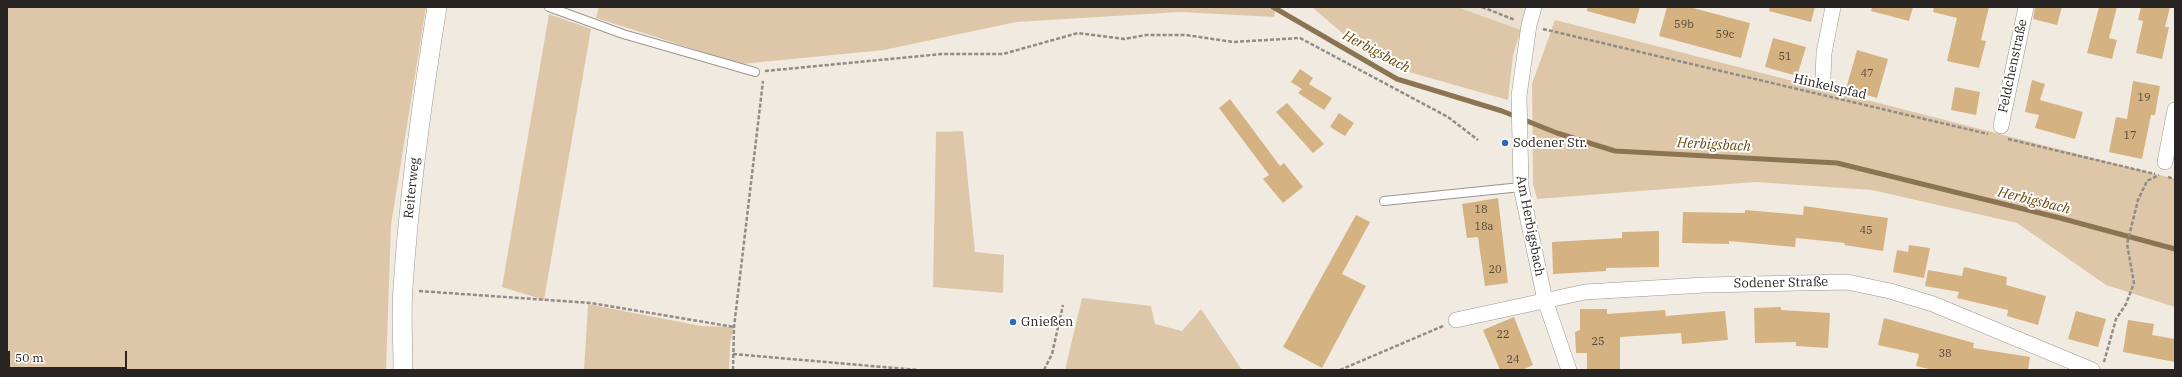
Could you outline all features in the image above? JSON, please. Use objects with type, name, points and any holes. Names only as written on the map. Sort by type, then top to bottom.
[{"type":"street","name":"Reiterweg","points":[[403,370],[403,289],[411,196],[424,86],[437,7]]},
{"type":"street","name":"Am Herbigsbach","points":[[1534,7],[1529,25],[1519,96],[1518,136],[1521,188],[1545,300],[1569,370]]},
{"type":"street","points":[[1823,78],[1824,53],[1833,7]]},
{"type":"street","name":"Feldchenstraße","points":[[2000,133],[2026,7]]},
{"type":"street","points":[[2162,168],[2175,110]]},
{"type":"street","name":"Sodener Straße","points":[[1456,320],[1585,292],[1705,285],[1847,282],[1890,291],[1933,304],[2098,367]]},
{"type":"lane","points":[[549,7],[623,34],[755,72]]},
{"type":"lane","points":[[1384,201],[1521,188]]},
{"type":"path","name":"Hinkelspfad","points":[[1482,7],[1529,25],[2000,133],[2162,168]]},
{"type":"path","points":[[755,72],[942,54],[1003,54],[1078,33],[1124,39],[1146,35],[1186,34],[1233,42],[1300,38],[1448,117],[1478,140]]},
{"type":"path","points":[[733,370],[734,328],[763,79],[755,72]]},
{"type":"path","points":[[2098,367],[2116,319],[2126,304],[2134,283],[2127,244],[2138,200],[2147,181],[2162,168]]},
{"type":"path","points":[[2167,177],[2175,179]]},
{"type":"path","points":[[403,289],[591,303],[734,328]]},
{"type":"path","points":[[1044,370],[1052,354],[1062,305]]},
{"type":"path","points":[[1340,370],[1456,320]]},
{"type":"path","points":[[733,354],[918,370]]},
{"type":"shaded area","points":[[7,7],[426,7],[391,225],[386,370],[7,370]]},
{"type":"shaded area","points":[[599,7],[1276,7],[1274,17],[1180,12],[1016,22],[884,50],[741,64],[596,18]]},
{"type":"shaded area","points":[[1312,7],[1457,7],[1521,30],[1513,55],[1508,100],[1398,69],[1347,37]]},
{"type":"shaded area","points":[[1457,7],[1527,7],[1521,30]]},
{"type":"shaded area","points":[[549,14],[591,29],[544,300],[502,287]]},
{"type":"shaded area","points":[[1555,20],[2175,179],[2175,307],[2106,285],[2017,223],[1872,190],[1756,182],[1537,199],[1533,184],[1532,84]]},
{"type":"shaded area","points":[[963,131],[975,252],[1004,255],[1003,293],[933,287],[936,132]]},
{"type":"shaded area","points":[[1082,298],[1151,306],[1155,324],[1182,331],[1201,309],[1242,370],[1065,370]]},
{"type":"shaded area","points":[[588,304],[701,326],[734,327],[730,343],[729,370],[584,370]]},
{"type":"building","points":[[1587,7],[1640,7],[1635,24],[1587,11]]},
{"type":"building","points":[[1667,7],[1689,7],[1750,23],[1741,58],[1659,36]]},
{"type":"building","points":[[1770,7],[1815,7],[1811,22],[1769,11]]},
{"type":"building","points":[[1872,7],[1913,7],[1909,21],[1871,11]]},
{"type":"building","points":[[1934,7],[1989,7],[1981,40],[1986,41],[1979,68],[1947,61],[1957,18],[1933,12]]},
{"type":"building","points":[[2035,7],[2062,7],[2057,25],[2033,19]]},
{"type":"building","points":[[2099,7],[2117,7],[2109,38],[2117,40],[2112,59],[2087,53]]},
{"type":"building","points":[[2141,7],[2170,7],[2165,27],[2169,27],[2162,59],[2136,53],[2143,21],[2138,20]]},
{"type":"building","points":[[1773,38],[1806,47],[1797,76],[1765,67]]},
{"type":"building","points":[[1857,50],[1888,59],[1877,98],[1846,89]]},
{"type":"building","points":[[1300,69],[1313,78],[1309,84],[1332,98],[1324,110],[1298,93],[1302,89],[1291,82]]},
{"type":"building","points":[[2032,80],[2045,84],[2040,100],[2083,112],[2075,139],[2035,128],[2039,115],[2025,112]]},
{"type":"building","points":[[2133,81],[2160,86],[2155,115],[2151,115],[2142,159],[2109,152],[2116,117],[2127,119]]},
{"type":"building","points":[[1955,87],[1980,92],[1976,115],[1951,110]]},
{"type":"building","points":[[1230,99],[1280,166],[1284,163],[1303,187],[1283,203],[1263,179],[1269,175],[1219,108]]},
{"type":"building","points":[[1287,103],[1324,144],[1313,153],[1276,112]]},
{"type":"building","points":[[1339,113],[1354,123],[1345,136],[1330,127]]},
{"type":"building","points":[[1498,198],[1508,283],[1485,286],[1478,237],[1467,238],[1462,204]]},
{"type":"building","points":[[1804,206],[1888,218],[1883,251],[1844,245],[1845,243],[1796,238],[1795,247],[1729,241],[1729,244],[1682,243],[1683,212],[1745,213],[1745,210],[1803,215]]},
{"type":"building","points":[[1356,215],[1370,222],[1342,274],[1366,286],[1322,368],[1283,347]]},
{"type":"building","points":[[1659,231],[1659,267],[1606,268],[1606,271],[1553,274],[1552,242],[1622,238],[1622,232]]},
{"type":"building","points":[[1909,245],[1930,248],[1924,278],[1893,272],[1897,250],[1908,252]]},
{"type":"building","points":[[1964,267],[2007,277],[2006,285],[2046,296],[2038,325],[2007,316],[2008,310],[1957,298],[1959,292],[1925,286],[1928,270],[1962,276]]},
{"type":"building","points":[[1781,307],[1781,310],[1830,313],[1828,348],[1796,346],[1796,342],[1755,343],[1754,308]]},
{"type":"building","points":[[1580,309],[1607,309],[1607,314],[1665,310],[1666,316],[1725,311],[1728,340],[1682,344],[1681,333],[1620,337],[1620,370],[1587,370],[1587,353],[1576,353],[1575,332],[1580,330]]},
{"type":"building","points":[[2076,311],[2106,319],[2098,347],[2068,339]]},
{"type":"building","points":[[1514,317],[1533,365],[1522,370],[1500,370],[1483,330]]},
{"type":"building","points":[[1884,318],[1974,343],[1973,348],[2030,357],[2028,370],[1933,370],[1916,366],[1919,354],[1878,345]]},
{"type":"building","points":[[2128,320],[2154,324],[2152,335],[2175,339],[2175,362],[2123,352]]},
{"type":"waterway","name":"Herbigsbach","points":[[1273,7],[1397,79],[1502,111],[1557,133],[1615,151],[1837,163],[2060,218],[2175,249]]},
{"type":"place","name":"Sodener Str.","points":[[1505,143]]},
{"type":"place","name":"Gnießen","points":[[1013,322]]}]
